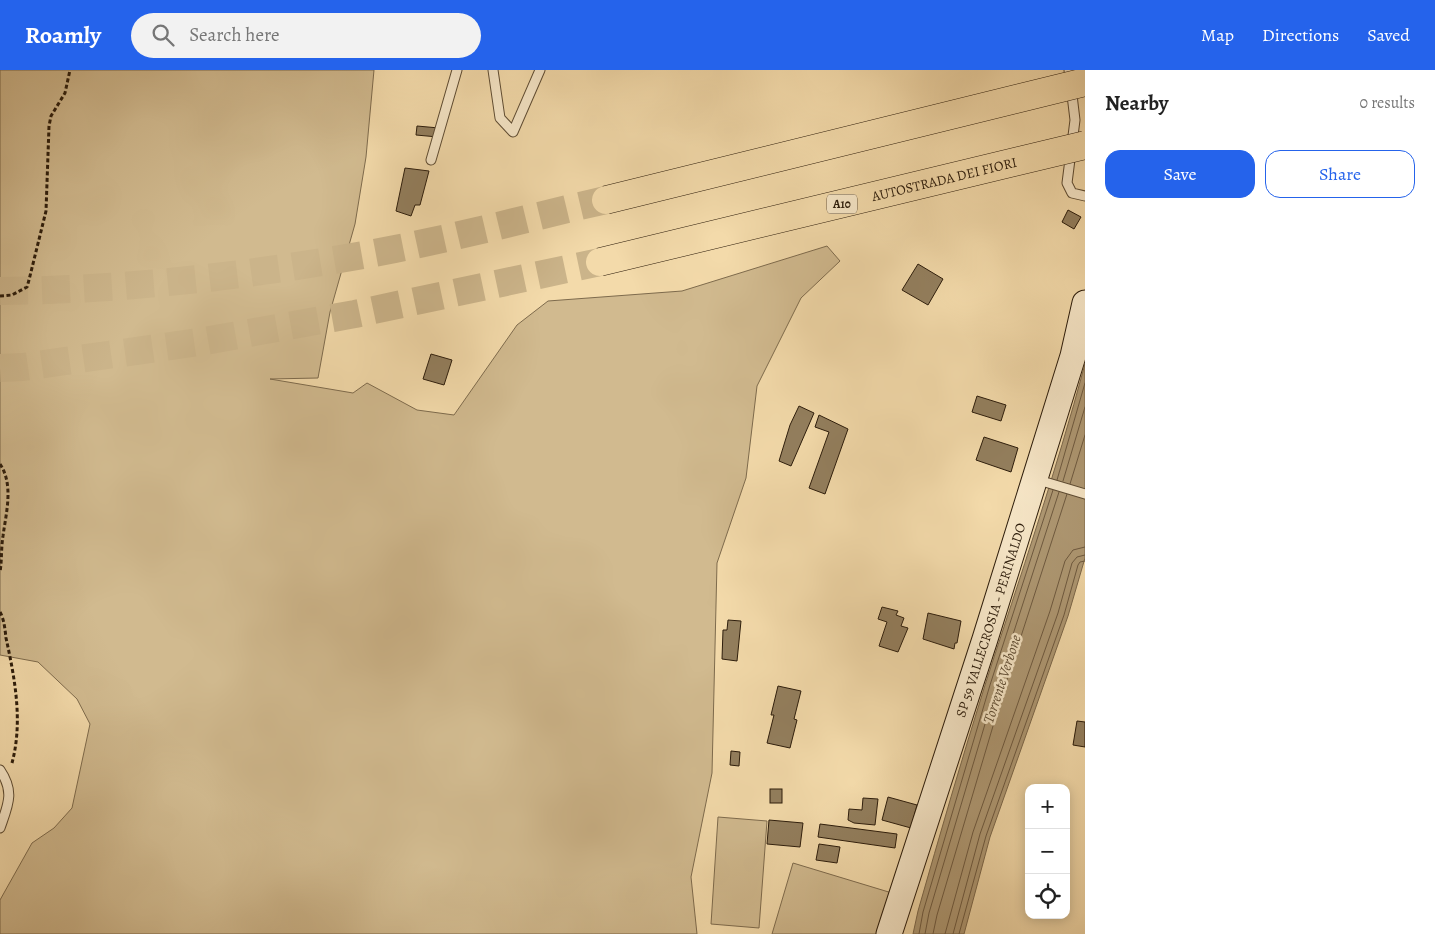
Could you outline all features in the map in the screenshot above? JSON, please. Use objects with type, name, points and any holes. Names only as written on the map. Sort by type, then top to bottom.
[{"type":"highway","points":[[606,200],[1085,82]]},
{"type":"highway","name":"AUTOSTRADA DEI FIORI","points":[[600,262],[1085,145]]},
{"type":"main road","name":"SP 59 VALLECROSIA - PERINALDO","points":[[889,934],[1043,481],[1085,303]]},
{"type":"lane","points":[[432,160],[457,70]]},
{"type":"lane","points":[[493,70],[500,118],[513,132],[540,70]]},
{"type":"lane","points":[[1069,70],[1075,120],[1068,183],[1072,193],[1085,196]]},
{"type":"lane","points":[[1043,481],[1085,494]]},
{"type":"lane","points":[[0,770],[8,781],[9,801],[0,828]]},
{"type":"path","points":[[0,296],[12,295],[27,287],[46,211],[48,126],[51,116],[65,93],[70,70]]},
{"type":"path","points":[[0,464],[4,470],[9,507],[2,538],[0,572]]},
{"type":"path","points":[[0,612],[12,662],[18,715],[15,753],[8,781]]},
{"type":"shaded area","points":[[0,70],[374,70],[366,157],[355,224],[330,312],[318,378],[270,379],[353,393],[367,383],[417,410],[454,415],[517,325],[548,301],[682,291],[827,246],[840,261],[801,298],[757,386],[746,478],[717,563],[712,773],[691,877],[697,934],[0,934],[0,900],[32,843],[54,828],[72,808],[90,724],[77,699],[38,662],[0,655]]},
{"type":"shaded area","points":[[718,817],[767,821],[759,928],[711,924]]},
{"type":"shaded area","points":[[793,863],[892,893],[879,934],[772,934]]},
{"type":"water","name":"Torrente Verbone","points":[[1085,364],[1085,558],[1068,616],[990,837],[964,934],[913,934],[968,739],[1050,484]]},
{"type":"building","points":[[417,126],[439,128],[438,137],[416,135]]},
{"type":"building","points":[[405,168],[429,171],[420,205],[415,205],[411,216],[396,211]]},
{"type":"building","points":[[1068,210],[1081,217],[1074,229],[1062,222]]},
{"type":"building","points":[[918,264],[943,279],[928,305],[902,290]]},
{"type":"building","points":[[431,354],[452,360],[444,385],[423,379]]},
{"type":"building","points":[[977,396],[1006,405],[1001,421],[972,412]]},
{"type":"building","points":[[799,406],[814,413],[791,466],[779,461],[790,425]]},
{"type":"building","points":[[819,415],[848,429],[825,494],[809,488],[829,432],[815,427]]},
{"type":"building","points":[[984,437],[1018,448],[1011,472],[976,460]]},
{"type":"building","points":[[882,607],[898,611],[896,615],[904,618],[901,626],[908,628],[898,652],[879,646],[887,622],[878,619]]},
{"type":"building","points":[[928,613],[961,621],[954,649],[923,639]]},
{"type":"building","points":[[728,620],[741,621],[737,661],[722,659],[723,630],[727,630]]},
{"type":"building","points":[[778,686],[801,691],[794,719],[797,720],[790,748],[767,743],[774,715],[771,715]]},
{"type":"building","points":[[1077,721],[1085,722],[1085,747],[1073,745]]},
{"type":"building","points":[[731,751],[740,752],[739,766],[730,765]]},
{"type":"building","points":[[770,789],[782,789],[782,803],[770,803]]},
{"type":"building","points":[[888,797],[917,805],[911,828],[882,820]]},
{"type":"building","points":[[863,798],[878,799],[875,825],[854,823],[848,820],[849,809],[862,810]]},
{"type":"building","points":[[769,820],[803,823],[800,847],[767,844]]},
{"type":"building","points":[[820,824],[897,834],[895,848],[818,837]]},
{"type":"building","points":[[819,844],[840,847],[837,863],[816,860]]},
{"type":"tunnel","points":[[0,291],[99,288],[149,284],[297,266],[422,244],[606,200]]},
{"type":"tunnel","points":[[0,368],[23,367],[199,342],[355,314],[600,262]]}]
